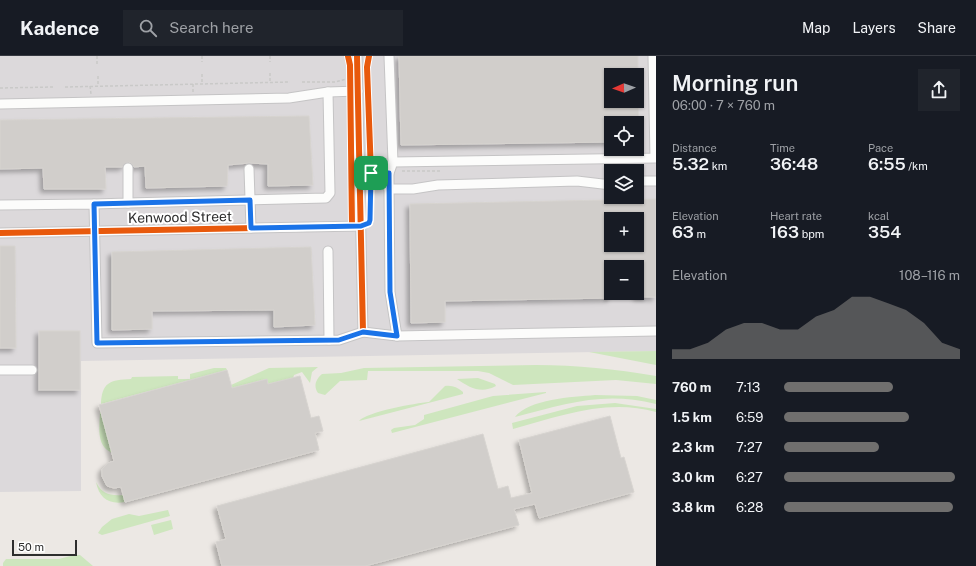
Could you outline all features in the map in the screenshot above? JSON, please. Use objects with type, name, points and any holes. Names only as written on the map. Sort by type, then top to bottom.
[{"type":"street","points":[[357,56],[354,91],[360,173],[363,332]]},
{"type":"street","points":[[389,56],[393,162],[389,173],[390,292],[397,336]]},
{"type":"street","points":[[393,162],[655,158],[653,56]]},
{"type":"street","points":[[0,104],[288,98],[328,92],[354,91]]},
{"type":"street","points":[[0,205],[326,198],[330,193],[328,92]]},
{"type":"street","points":[[128,168],[128,203]]},
{"type":"street","points":[[250,169],[251,228]]},
{"type":"street","points":[[360,173],[389,173]]},
{"type":"street","points":[[389,189],[413,189],[438,185],[577,181],[604,184]]},
{"type":"street","points":[[644,182],[656,181]]},
{"type":"street","points":[[94,204],[97,343],[339,340],[363,332],[397,336],[656,331]]},
{"type":"street","name":"Kenwood Street","points":[[0,233],[361,226]]},
{"type":"street","points":[[328,251],[329,340]]},
{"type":"street","points":[[0,370],[32,370]]},
{"type":"path","points":[[97,56],[98,65]]},
{"type":"path","points":[[202,56],[202,62]]},
{"type":"path","points":[[270,56],[270,62]]},
{"type":"path","points":[[270,73],[270,83]]},
{"type":"path","points":[[202,74],[202,84]]},
{"type":"path","points":[[302,82],[335,82],[350,75],[354,91]]},
{"type":"path","points":[[98,76],[98,86]]},
{"type":"path","points":[[65,87],[289,82],[288,88]]},
{"type":"path","points":[[193,84],[193,95]]},
{"type":"path","points":[[90,86],[91,97]]},
{"type":"path","points":[[0,88],[52,87]]},
{"type":"shaded area","points":[[0,56],[656,56],[656,351],[81,361],[81,491],[0,492]]},
{"type":"green space","points":[[656,351],[656,365],[589,352]]},
{"type":"green space","points":[[536,365],[611,369],[656,376],[656,384],[616,380],[513,385],[489,373],[478,371],[368,371],[367,380],[340,381],[325,395],[318,393],[315,385],[318,378],[322,374],[341,373],[364,368]]},
{"type":"green space","points":[[318,367],[312,372],[310,383],[302,372],[294,375],[293,378],[268,384],[266,379],[232,388],[231,385],[269,368]]},
{"type":"green space","points":[[214,368],[226,368],[227,370],[101,404],[105,387],[108,384],[118,380],[131,379],[132,377],[178,376],[178,379],[190,379],[190,374]]},
{"type":"green space","points":[[478,378],[495,384],[496,386],[485,390],[480,390],[466,385],[457,379]]},
{"type":"green space","points":[[445,386],[457,388],[463,392],[463,394],[359,421],[371,414],[381,411],[429,402]]},
{"type":"green space","points":[[546,392],[392,433],[391,430],[394,428],[415,425],[424,419],[424,415],[493,396]]},
{"type":"green space","points":[[595,395],[637,396],[656,400],[656,404],[637,400],[602,399],[568,404],[515,417],[530,406],[540,403],[563,398]]},
{"type":"green space","points":[[615,403],[656,409],[656,412],[638,408],[620,407],[584,410],[513,429],[512,423],[577,406]]},
{"type":"green space","points":[[100,410],[112,453],[107,450],[101,440],[99,429]]},
{"type":"green space","points":[[96,482],[104,492],[114,495],[123,495],[125,502],[119,503],[106,499],[97,488]]},
{"type":"green space","points":[[168,510],[170,516],[102,535],[98,533],[102,527],[112,519],[129,514],[139,516]]},
{"type":"green space","points":[[171,520],[173,529],[154,535],[151,525]]},
{"type":"green space","points":[[80,555],[93,566],[3,566],[6,559],[59,559]]},
{"type":"building","points":[[399,56],[638,56],[638,68],[604,68],[604,108],[638,108],[639,116],[604,116],[604,142],[401,145]]},
{"type":"building","points":[[309,116],[313,185],[268,186],[268,164],[249,163],[228,165],[227,186],[146,188],[145,166],[134,167],[128,162],[122,167],[105,167],[106,189],[44,189],[43,168],[0,169],[0,120]]},
{"type":"building","points":[[644,199],[656,199],[656,297],[644,297],[644,260],[604,260],[604,298],[445,301],[445,322],[411,323],[410,204],[604,200],[604,204],[644,204]]},
{"type":"building","points":[[0,246],[15,246],[16,348],[0,348]]},
{"type":"building","points":[[311,247],[315,325],[274,327],[274,310],[152,311],[152,329],[112,330],[112,252]]},
{"type":"building","points":[[39,331],[80,331],[80,390],[39,390]]},
{"type":"building","points":[[227,370],[232,388],[267,379],[268,384],[300,376],[311,418],[319,416],[323,431],[315,433],[319,450],[125,502],[121,487],[114,488],[107,486],[102,476],[102,469],[108,463],[114,461],[99,405]]},
{"type":"building","points":[[610,416],[621,458],[624,457],[634,492],[539,518],[535,504],[514,509],[519,525],[365,566],[222,566],[216,542],[226,539],[217,506],[483,434],[498,489],[508,486],[511,498],[532,493],[519,440]]},
{"type":"cycle path","points":[[348,56],[350,65],[352,226]]},
{"type":"cycle path","points":[[357,56],[363,332]]},
{"type":"cycle path","points":[[0,233],[361,226],[369,223],[371,173],[367,67],[369,56]]},
{"type":"route","points":[[371,173],[389,173],[390,292],[397,336],[363,332],[339,340],[97,343],[94,204],[250,200],[251,228],[361,226],[369,223],[370,220],[371,173]]}]
